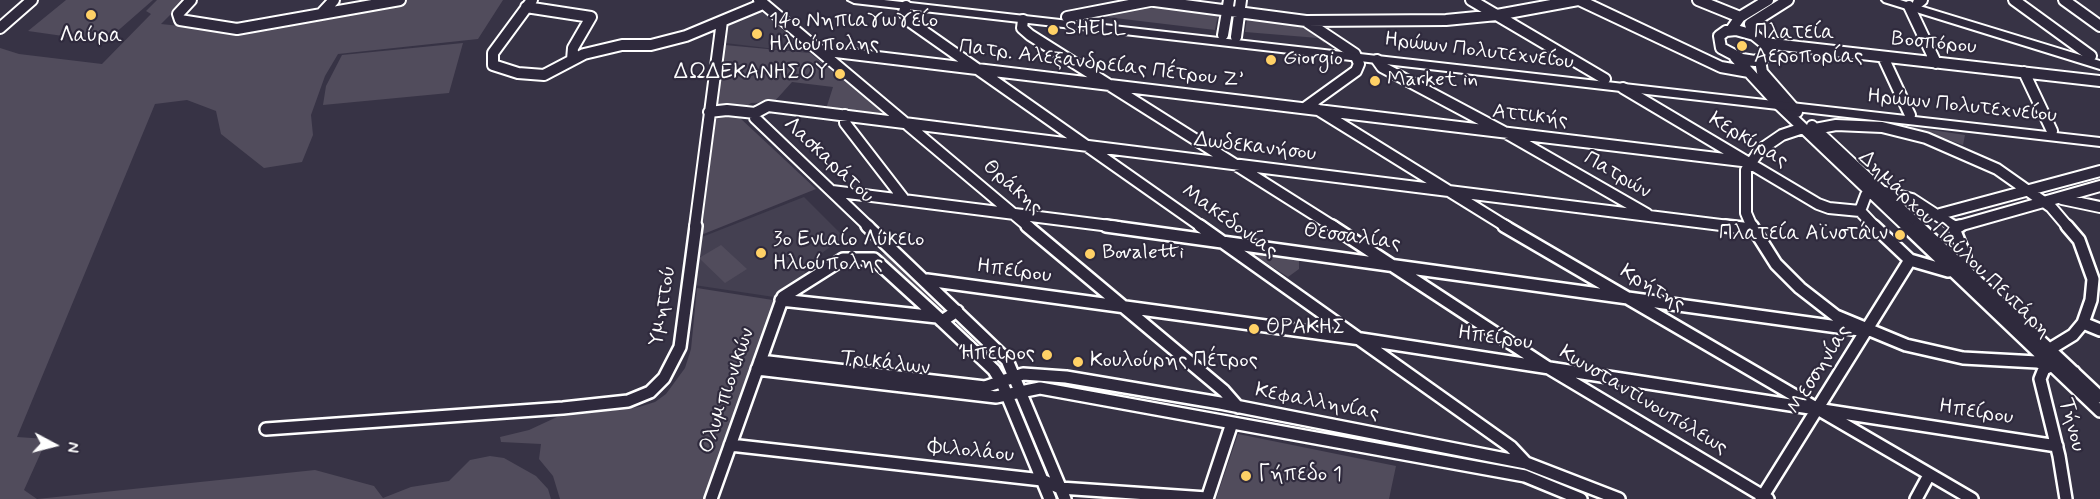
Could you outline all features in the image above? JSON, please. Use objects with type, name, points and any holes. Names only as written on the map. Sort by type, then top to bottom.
[{"type":"main road","name":"Ηρώων Πολυτεχνείου","points":[[854,0],[1023,20],[1605,79],[1783,104],[1880,122],[2100,142]]},
{"type":"main road","name":"Ηρώων Πολυτεχνείου","points":[[918,0],[1223,35],[1353,54],[1377,60],[1623,88],[1910,115],[2100,136]]},
{"type":"main road","points":[[1888,0],[1914,2],[2095,57]]},
{"type":"main road","points":[[1914,2],[2100,65]]},
{"type":"street","points":[[27,0],[32,0]]},
{"type":"street","points":[[0,28],[32,0]]},
{"type":"street","points":[[191,0],[180,10],[178,17],[184,22],[237,29],[400,0]]},
{"type":"street","points":[[321,14],[334,0]]},
{"type":"street","name":"Ηρώων Πολυτεχνείου","points":[[1067,17],[1149,0],[1306,21],[1446,20],[1497,15],[1579,0]]},
{"type":"street","points":[[1223,35],[1229,0]]},
{"type":"street","points":[[1236,37],[1241,0]]},
{"type":"street","points":[[1471,0],[1605,79]]},
{"type":"street","points":[[1579,0],[1721,67],[1762,72]]},
{"type":"street","points":[[1698,0],[1740,17]]},
{"type":"street","points":[[1767,0],[1740,17],[1731,30],[1719,36],[1718,43],[1783,104]]},
{"type":"street","points":[[1754,35],[1750,24],[1788,0]]},
{"type":"street","points":[[2014,0],[2095,57]]},
{"type":"street","points":[[2064,0],[2100,26]]},
{"type":"street","points":[[572,60],[573,48],[591,17],[529,4],[493,53],[493,64],[518,73],[544,75],[572,60],[610,47],[651,45],[687,36],[761,2]]},
{"type":"street","name":"Θράκης","points":[[761,2],[1224,391],[1238,407]]},
{"type":"street","points":[[1914,2],[1936,63]]},
{"type":"street","name":"Μακεδονίας","points":[[906,6],[904,12],[909,21],[1362,339],[1511,447],[1526,463]]},
{"type":"street","name":"Κωνσταντινουπόλεως","points":[[1023,20],[1022,28],[1030,35],[1391,263],[1547,367],[1764,498]]},
{"type":"street","name":"Υμηττού","points":[[266,429],[563,408],[628,401],[650,392],[664,378],[680,347],[722,21]]},
{"type":"street","points":[[1306,21],[1353,54],[1359,64],[1356,71],[1311,100],[1310,107]]},
{"type":"street","points":[[1731,30],[1754,35],[1764,43],[1767,54],[1760,60],[1735,57]]},
{"type":"street","name":"Βοσπόρου","points":[[1764,43],[2100,81]]},
{"type":"street","name":"Πατρ. Αλεξανδρείας Πέτρου Ζ’","points":[[819,50],[1310,107]]},
{"type":"street","points":[[1883,57],[1910,115]]},
{"type":"street","name":"Πατρών","points":[[1377,60],[1382,67],[1504,132],[1653,218]]},
{"type":"street","points":[[1760,60],[1762,72],[1783,104]]},
{"type":"street","points":[[2024,72],[2052,131]]},
{"type":"street","name":"Κερκύρας","points":[[1623,88],[1824,207],[1860,211]]},
{"type":"street","name":"Δημάρχου Παύλου Πεντάρη","points":[[1783,104],[1803,128],[2050,349],[2100,398]]},
{"type":"street","name":"Δημάρχου Παύλου Πεντάρη","points":[[1783,104],[1815,129],[1876,192]]},
{"type":"street","name":"Δωδεκανήσου","points":[[709,112],[727,110],[755,113],[768,106],[1752,229]]},
{"type":"street","name":"Αττικής","points":[[1310,107],[1750,162]]},
{"type":"street","name":"Κρήτης","points":[[1310,107],[1443,190],[1972,499]]},
{"type":"street","name":"Λασκαράτου","points":[[755,113],[754,118],[927,280],[1007,360],[1016,376],[1063,493]]},
{"type":"street","points":[[845,115],[845,123],[903,198]]},
{"type":"street","points":[[1815,129],[1880,122],[1968,154],[2031,190],[2046,202],[2071,228],[2095,266],[2092,289],[2083,323],[2073,335],[2050,349]]},
{"type":"street","points":[[1803,128],[1766,145],[1750,162],[1744,178],[1743,196],[1752,229],[1776,264],[1800,288],[1836,316],[1906,345],[1950,356],[2018,360],[2074,372]]},
{"type":"street","points":[[1940,214],[2100,171]]},
{"type":"street","points":[[1955,228],[2098,189]]},
{"type":"street","name":"Θεσσαλίας","points":[[831,191],[903,198],[1391,263],[1868,331]]},
{"type":"street","points":[[1876,192],[1901,194],[1940,214],[1955,228],[1964,250],[1964,262],[1957,267],[1937,270],[1910,260],[1882,236],[1860,211],[1861,202],[1876,192]]},
{"type":"street","points":[[2059,198],[2100,207]]},
{"type":"street","points":[[782,299],[843,259],[874,259],[994,370],[1008,395],[1050,499]]},
{"type":"street","name":"Μεσσηνίας","points":[[1764,498],[1910,260]]},
{"type":"street","name":"Δημάρχου Παύλου Πεντάρη","points":[[1957,267],[2051,366],[2100,411]]},
{"type":"street","name":"Ηπείρου","points":[[927,280],[1362,339],[2057,446]]},
{"type":"street","points":[[782,299],[940,319],[957,311]]},
{"type":"street","name":"Ολυμπιονικών","points":[[711,499],[782,299]]},
{"type":"street","points":[[2083,323],[2100,330]]},
{"type":"street","name":"Τρικάλων","points":[[758,365],[985,387],[1002,383]]},
{"type":"street","name":"Τρικάλων","points":[[758,365],[983,395],[1008,395]]},
{"type":"street","name":"Τήνου","points":[[2051,366],[2044,369],[2040,379],[2057,446],[2066,499]]},
{"type":"street","name":"Κεφαλληνίας","points":[[1002,383],[1016,376],[1033,373],[1238,407],[1526,463],[1619,499]]},
{"type":"street","name":"Κεφαλληνίας","points":[[1008,395],[1021,389],[1040,388],[1525,476],[1581,499]]},
{"type":"street","points":[[1207,499],[1232,423]]},
{"type":"street","name":"Φιλολάου","points":[[730,445],[1042,480],[1063,493],[1207,499]]},
{"type":"street","points":[[1525,476],[1526,463]]},
{"type":"street","points":[[1916,499],[1929,475]]},
{"type":"shaded area","name":"Λαύρα","points":[[66,0],[153,0],[105,42],[28,31]]},
{"type":"shaded area","points":[[157,0],[185,0],[161,24],[238,32],[405,0],[503,0],[478,39],[338,54],[325,76],[311,115],[313,135],[302,162],[264,168],[221,134],[216,111],[187,100],[155,104],[17,437],[47,439],[24,490],[37,499],[0,499],[0,48],[19,54],[102,64],[151,14],[146,11]]},
{"type":"shaded area","points":[[1152,6],[1218,15],[1215,30],[1098,16]]},
{"type":"shaded area","name":"14ο Νηπιαγωγείο Ηλιούπολης","points":[[761,11],[809,53],[725,43],[728,24]]},
{"type":"shaded area","points":[[1247,19],[1301,24],[1327,41],[1324,43],[1318,38],[1245,32]]},
{"type":"shaded area","points":[[463,43],[449,93],[323,105],[326,86],[342,55]]},
{"type":"shaded area","points":[[725,45],[810,53],[885,114],[826,109],[833,87],[792,82],[774,102],[751,103],[744,108],[740,118],[816,189],[701,235]]},
{"type":"shaded area","points":[[1893,124],[1965,135],[1963,145],[1932,134]]},
{"type":"shaded area","name":"3ο Ενιαίο Λύκειο Ηλιούπολης","points":[[804,197],[844,237],[801,268],[807,274],[774,297],[694,285],[702,237]]},
{"type":"shaded area","points":[[721,245],[747,269],[725,283],[699,258]]},
{"type":"shaded area","points":[[1246,250],[1299,256],[1299,269],[1288,277]]},
{"type":"shaded area","points":[[885,253],[943,305],[946,312],[941,313],[878,257]]},
{"type":"shaded area","points":[[697,288],[779,301],[709,499],[560,499],[553,476],[539,459],[541,444],[501,442],[500,437],[529,430],[557,417],[639,407],[655,402],[666,394],[685,368],[691,349]]},
{"type":"shaded area","points":[[961,323],[1003,363],[1002,367],[999,368],[955,327]]},
{"type":"shaded area","points":[[1238,434],[1396,466],[1389,499],[1216,499]]},
{"type":"shaded area","points":[[490,456],[504,458],[536,476],[548,489],[551,499],[37,499],[315,470],[374,486],[383,498],[411,487],[449,481],[470,460]]},
{"type":"place","name":"Λαύρα","points":[[91,15]]},
{"type":"place","name":"SHELL","points":[[1053,30]]},
{"type":"place","name":"14ο Νηπιαγωγείο Ηλιούπολης","points":[[757,34]]},
{"type":"place","name":"Πλατεία Αεροπορίας","points":[[1742,46]]},
{"type":"place","name":"Giorgio","points":[[1271,60]]},
{"type":"place","name":"ΔΩΔΕΚΑΝΗΣΟΥ","points":[[840,74]]},
{"type":"place","name":"Market in","points":[[1375,81]]},
{"type":"place","name":"Πλατεία Αϊνστάιν","points":[[1900,235]]},
{"type":"place","name":"3ο Ενιαίο Λύκειο Ηλιούπολης","points":[[761,253]]},
{"type":"place","name":"Bovaletti","points":[[1090,254]]},
{"type":"place","name":"ΘΡΑΚΗΣ","points":[[1254,329]]},
{"type":"place","name":"Ήπειρος","points":[[1047,355]]},
{"type":"place","name":"Κουλούρης Πέτρος","points":[[1078,362]]},
{"type":"place","name":"Γήπεδο 1","points":[[1246,476]]}]
